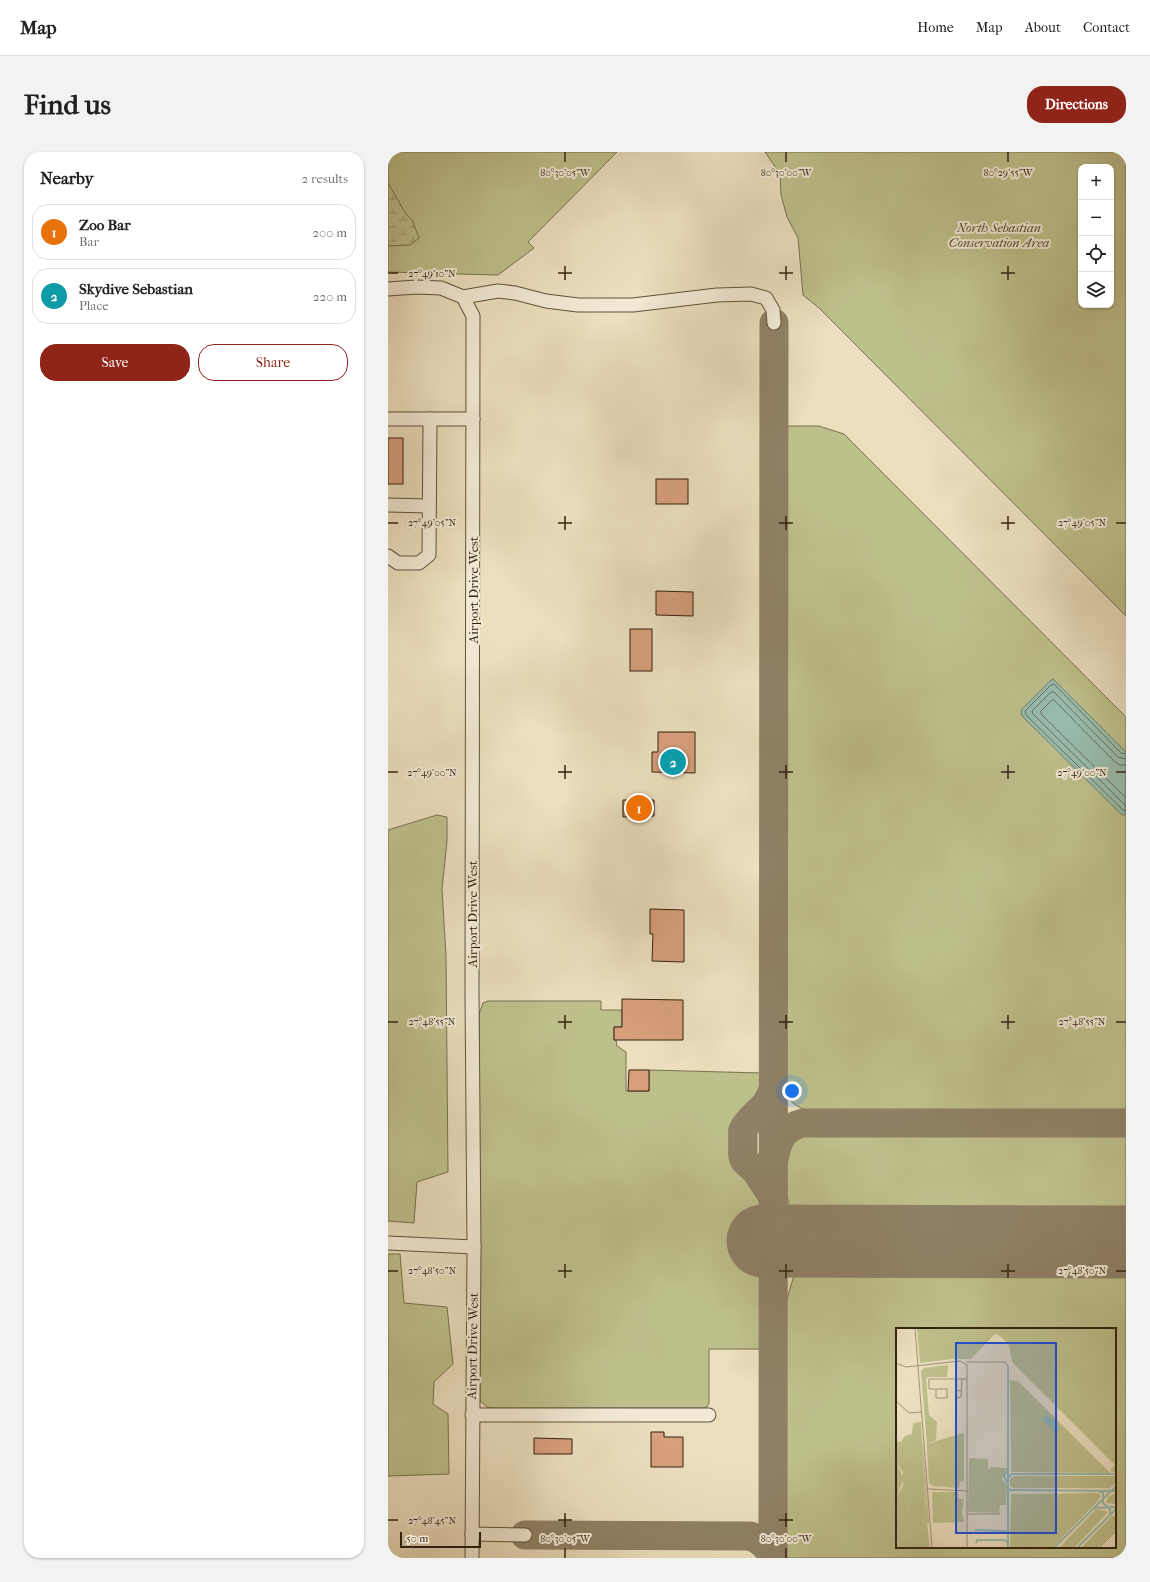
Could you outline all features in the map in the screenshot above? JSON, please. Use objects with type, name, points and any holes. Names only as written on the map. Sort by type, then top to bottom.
[{"type":"street","points":[[388,289],[416,287],[441,288],[463,297],[498,291],[515,293],[546,301],[578,305],[633,305],[717,295],[751,294],[766,298],[773,310],[774,323]]},
{"type":"street","name":"Airport Drive West","points":[[463,297],[473,316],[472,999],[474,1247],[472,1558]]},
{"type":"street","points":[[388,419],[473,419]]},
{"type":"street","points":[[388,556],[398,564],[419,564],[429,555],[430,419]]},
{"type":"street","points":[[388,505],[429,506]]},
{"type":"street","points":[[388,1243],[474,1247]]},
{"type":"street","points":[[472,1415],[709,1415]]},
{"type":"street","points":[[472,1534],[525,1535]]},
{"type":"green space","points":[[388,152],[617,152],[528,242],[534,248],[498,275],[388,272]]},
{"type":"green space","name":"North Sebastian Conservation Area","points":[[765,152],[1126,152],[1126,616],[819,308],[803,295],[798,238],[787,217],[781,195],[780,174]]},
{"type":"green space","points":[[388,183],[406,214],[412,220],[419,238],[410,245],[388,246]]},
{"type":"green space","points":[[786,426],[819,426],[844,434],[1126,717],[1126,1112],[816,1111],[801,1108],[794,1104],[788,1097],[786,1092]]},
{"type":"green space","points":[[437,815],[447,817],[447,841],[442,889],[446,956],[448,1172],[417,1182],[414,1223],[388,1221],[388,830]]},
{"type":"green space","points":[[488,1001],[601,1001],[601,1010],[622,1010],[622,1027],[614,1027],[614,1039],[616,1040],[617,1046],[626,1052],[626,1091],[649,1091],[649,1070],[761,1073],[759,1092],[732,1122],[729,1129],[729,1156],[731,1163],[759,1196],[761,1204],[761,1349],[709,1349],[709,1403],[707,1407],[493,1408],[487,1407],[480,1401],[479,1014],[483,1003]]},
{"type":"green space","points":[[813,1133],[1126,1134],[1126,1220],[811,1220],[796,1213],[788,1202],[786,1187],[786,1161],[789,1146],[793,1140]]},
{"type":"green space","points":[[388,1254],[400,1254],[404,1303],[447,1307],[453,1364],[434,1382],[433,1404],[448,1414],[449,1474],[388,1476]]},
{"type":"green space","points":[[801,1263],[1126,1263],[1126,1558],[784,1558],[784,1309],[797,1265]]},
{"type":"water","points":[[1053,679],[1126,752],[1125,815],[1122,815],[1023,717],[1021,713],[1022,709]]},
{"type":"building","points":[[388,438],[403,438],[403,484],[388,484]]},
{"type":"building","points":[[656,479],[688,479],[688,504],[656,504]]},
{"type":"building","points":[[656,591],[693,592],[693,616],[656,615]]},
{"type":"building","points":[[630,629],[652,629],[652,671],[630,671]]},
{"type":"building","points":[[658,732],[695,732],[695,773],[652,772],[652,752],[658,752]]},
{"type":"building","points":[[623,800],[654,800],[654,816],[623,817]]},
{"type":"building","points":[[650,909],[684,910],[684,962],[652,961],[653,934],[650,934]]},
{"type":"building","points":[[622,999],[683,1000],[683,1040],[614,1040],[614,1027],[622,1027]]},
{"type":"building","points":[[629,1070],[649,1070],[649,1091],[628,1091]]},
{"type":"building","points":[[651,1432],[664,1432],[664,1437],[683,1437],[683,1467],[651,1467]]},
{"type":"building","points":[[534,1438],[572,1439],[572,1454],[534,1454]]},
{"type":"taxiway","points":[[773,1558],[774,323]]},
{"type":"taxiway","points":[[773,1089],[767,1102],[746,1124],[743,1130],[743,1157],[745,1161],[756,1171],[773,1197]]},
{"type":"taxiway","points":[[774,1159],[777,1146],[782,1135],[796,1125],[803,1123],[1126,1123]]},
{"type":"taxiway","points":[[525,1535],[750,1536],[764,1544],[769,1550],[772,1558]]},
{"type":"runway","points":[[763,1241],[1126,1242]]},
{"type":"place","name":"Skydive Sebastian","points":[[673,762]]},
{"type":"place","name":"Zoo Bar","points":[[639,808]]}]
